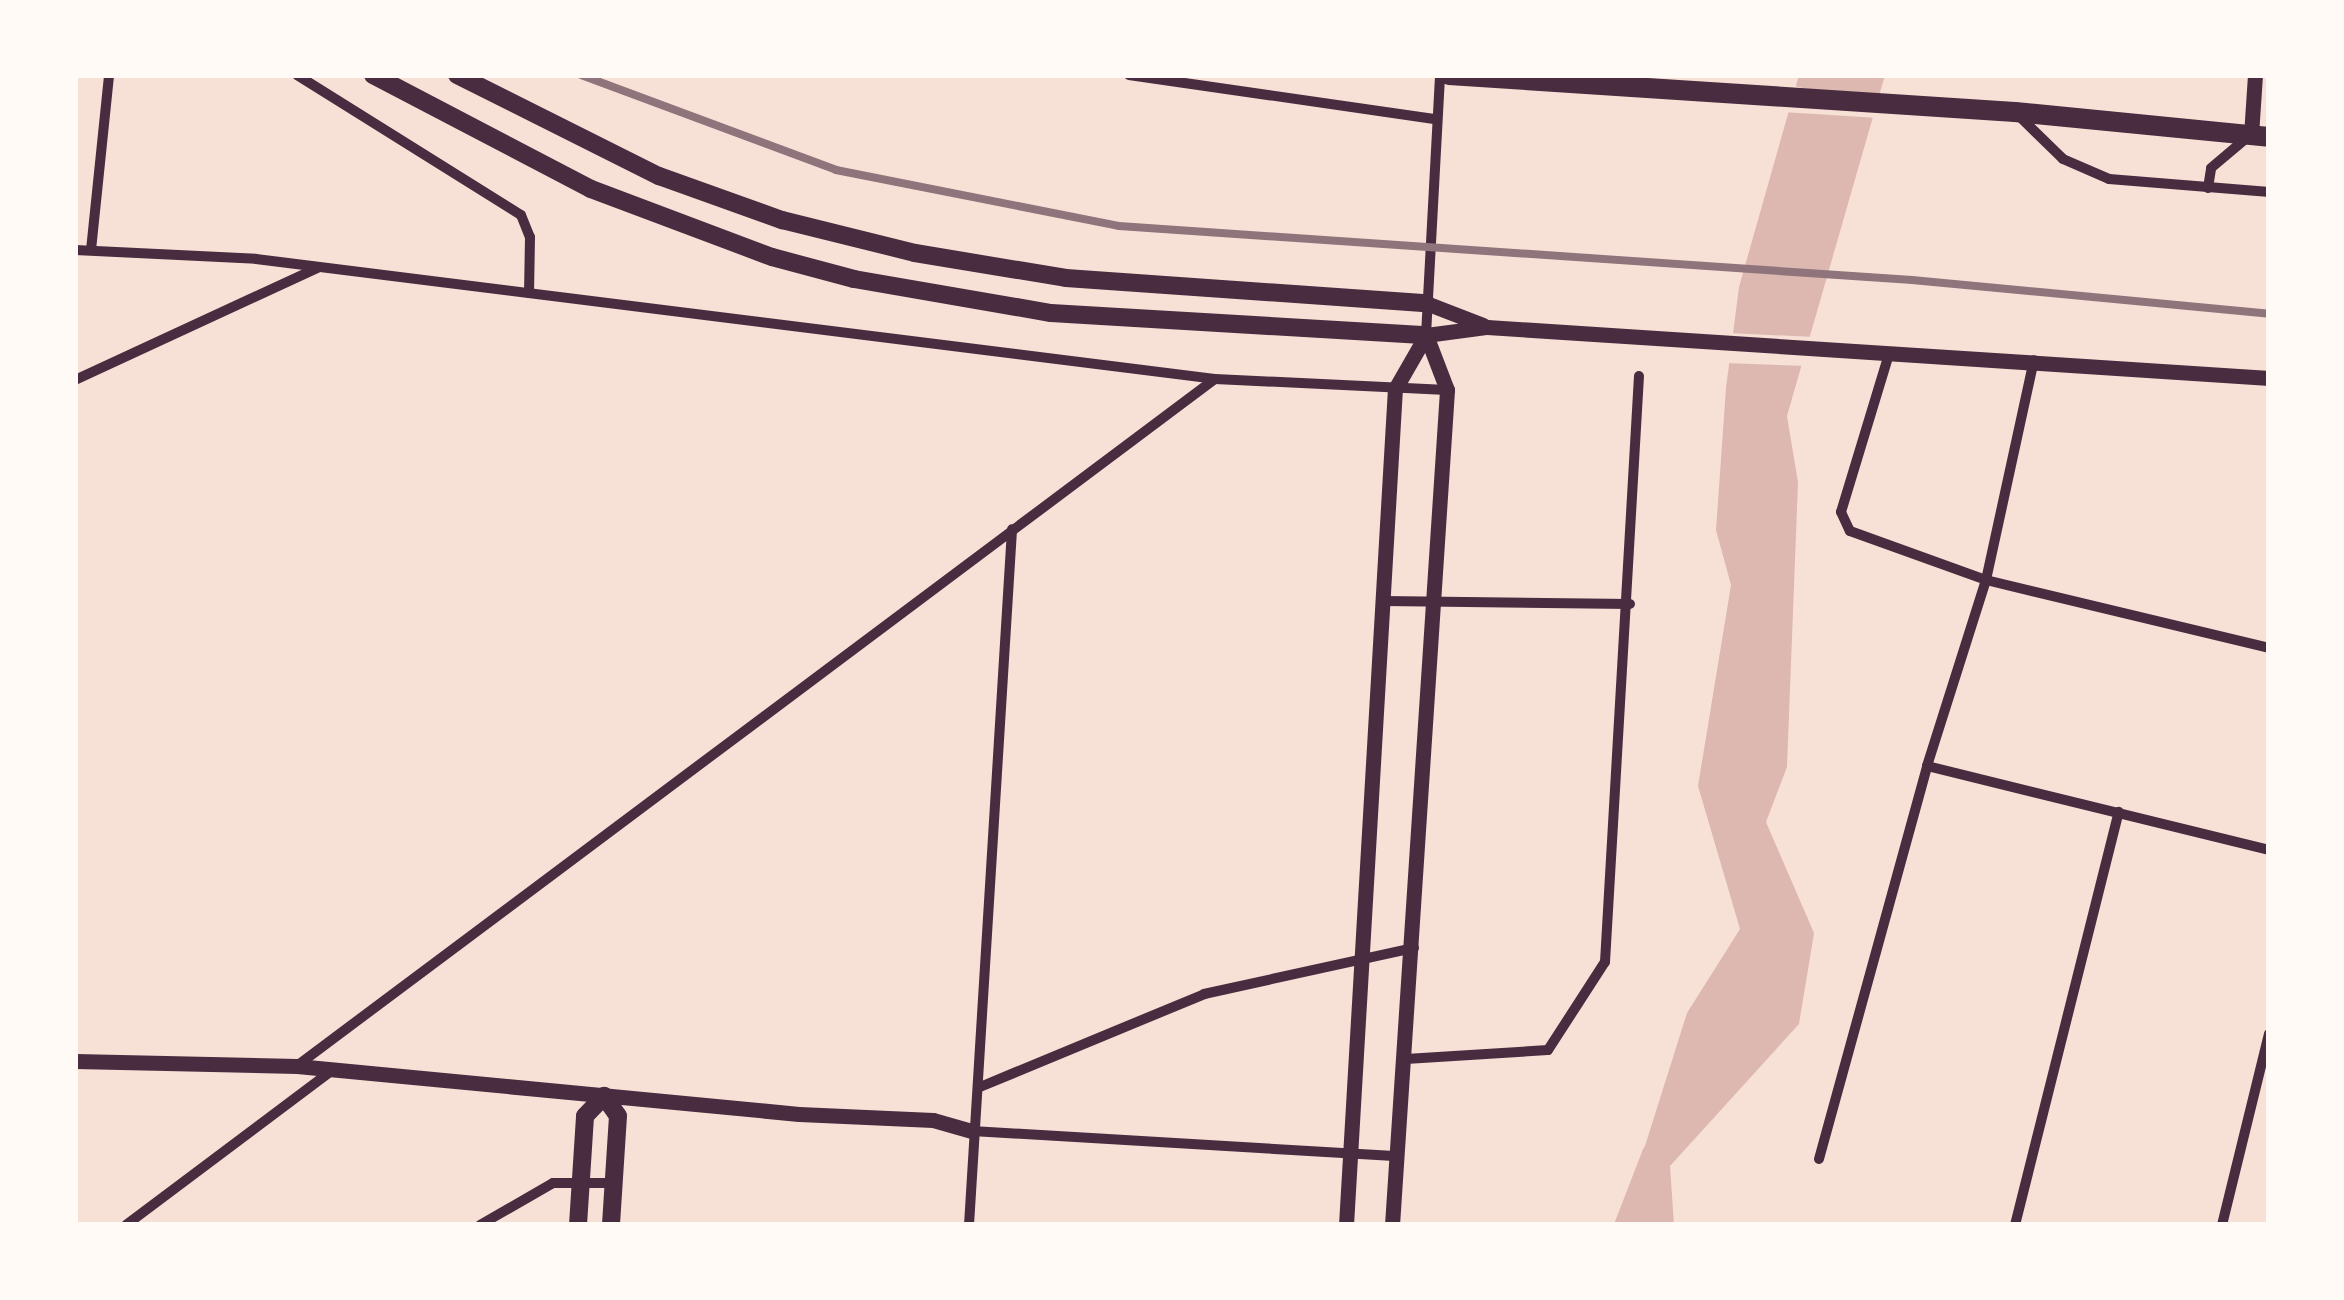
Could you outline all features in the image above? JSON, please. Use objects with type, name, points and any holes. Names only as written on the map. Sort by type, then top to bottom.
[{"type":"highway","points":[[1449,75],[2016,112],[2260,136]]},
{"type":"main road","points":[[373,75],[592,189],[772,257],[854,278],[1050,313],[1426,335]]},
{"type":"main road","points":[[457,75],[659,176],[782,220],[915,253],[1066,278],[1426,304]]},
{"type":"main road","points":[[578,1225],[585,1116],[604,1096],[618,1116],[611,1225]]},
{"type":"street","points":[[91,250],[108,75]]},
{"type":"street","points":[[297,75],[521,215],[530,237],[529,293]]},
{"type":"street","points":[[1130,75],[1436,119]]},
{"type":"street","points":[[1392,1225],[1414,948],[1447,390],[1426,335],[1440,75]]},
{"type":"street","points":[[2208,188],[2211,168],[2260,136],[2259,80]]},
{"type":"street","points":[[2016,112],[2062,159],[2109,179],[2269,192]]},
{"type":"street","points":[[75,250],[318,268],[1215,379],[1447,390]]},
{"type":"street","points":[[75,380],[318,268]]},
{"type":"street","points":[[1426,304],[1487,326]]},
{"type":"street","points":[[1426,335],[1487,326],[1688,345],[2034,360],[2269,378]]},
{"type":"street","points":[[1346,1225],[1365,956],[1395,389],[1426,335]]},
{"type":"street","points":[[1889,354],[1842,525],[1986,580],[2269,648]]},
{"type":"street","points":[[1819,1159],[1927,766],[1986,580],[2034,360]]},
{"type":"street","points":[[1406,1059],[1548,1050],[1605,962],[1630,604],[1639,376]]},
{"type":"street","points":[[297,1066],[1215,379]]},
{"type":"street","points":[[968,1225],[972,1131],[980,1087],[1012,529]]},
{"type":"street","points":[[1384,601],[1630,604]]},
{"type":"street","points":[[1927,766],[2269,850]]},
{"type":"street","points":[[2015,1225],[2119,812]]},
{"type":"street","points":[[980,1087],[1204,994],[1414,948]]},
{"type":"street","points":[[2222,1225],[2269,1034]]},
{"type":"street","points":[[77,1063],[297,1066],[604,1096],[933,1120],[972,1131],[1398,1156]]},
{"type":"street","points":[[126,1225],[330,1072]]},
{"type":"street","points":[[480,1225],[553,1182],[614,1183]]},
{"type":"shaded area","points":[[1799,75],[1885,75],[1787,416],[1798,482],[1787,767],[1766,822],[1814,933],[1799,1024],[1670,1166],[1674,1225],[1620,1225],[1687,1013],[1740,929],[1698,786],[1731,585],[1716,530],[1726,388],[1739,287]]},
{"type":"pier","points":[[1791,85],[1881,108],[1878,118],[1783,112]]},
{"type":"pier","points":[[1728,333],[1815,337],[1807,366],[1724,363]]},
{"type":"waterway","points":[[1618,1225],[1647,1150]]},
{"type":"railway","points":[[581,75],[836,170],[1119,226],[1912,280],[2269,314]]}]
